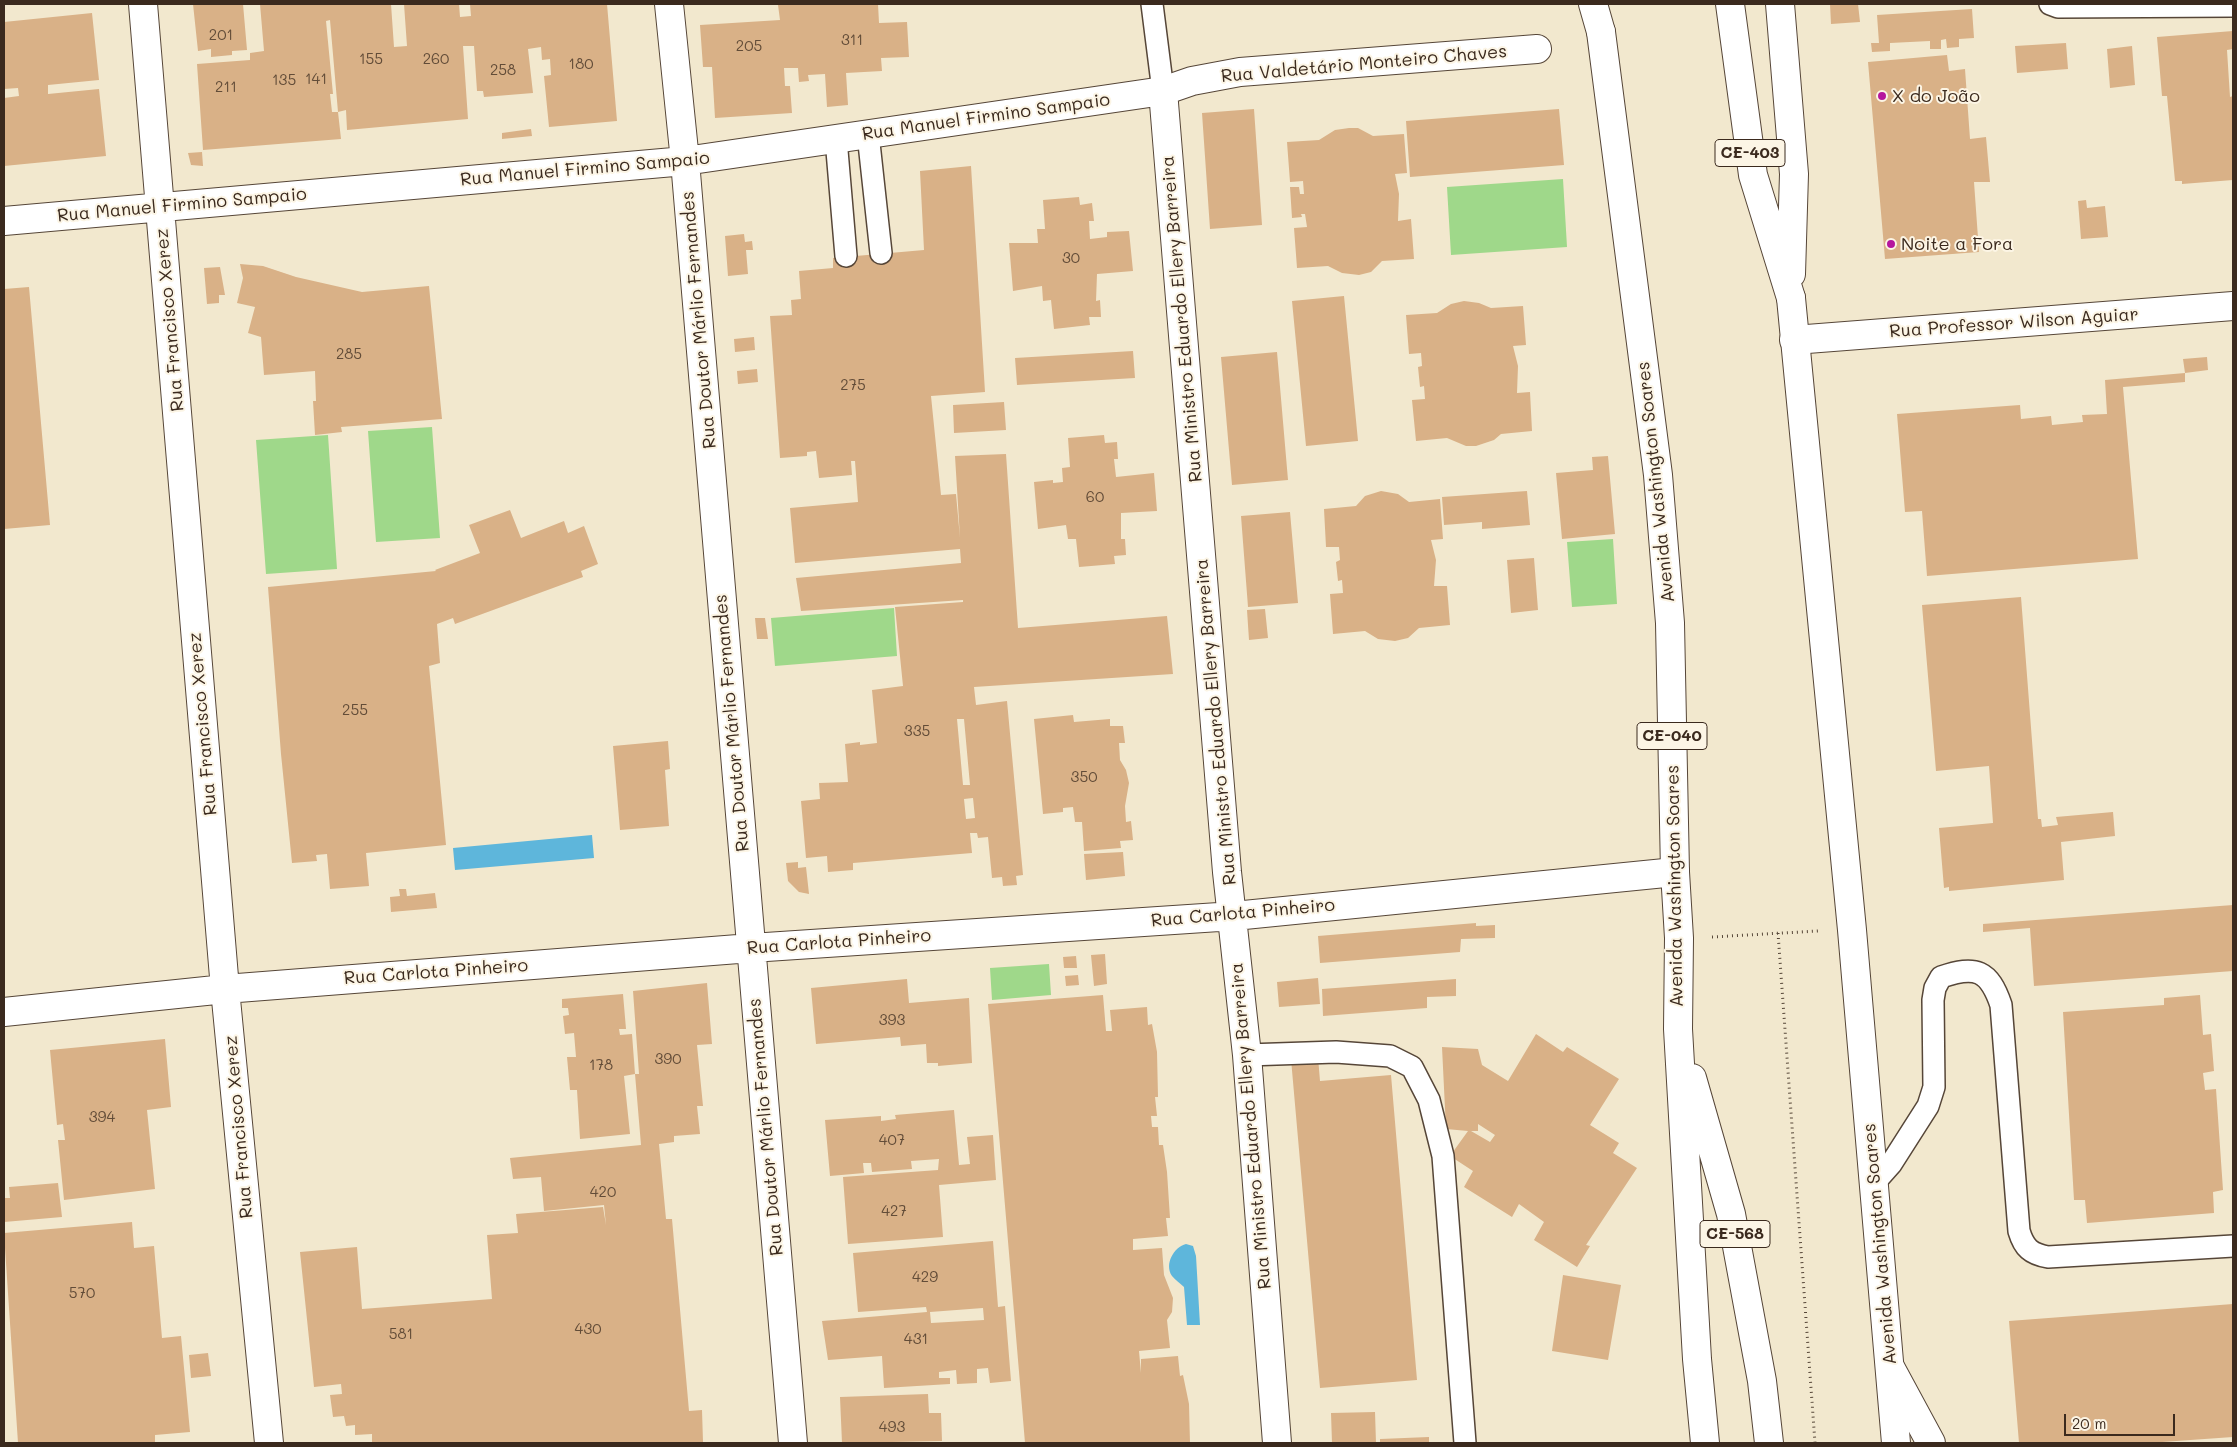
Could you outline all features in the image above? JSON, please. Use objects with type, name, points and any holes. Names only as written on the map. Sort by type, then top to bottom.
[{"type":"main road","name":"Rua Francisco Xerez","points":[[143,4],[225,989],[269,1443]]},
{"type":"main road","name":"Rua Doutor Márlio Fernandes","points":[[669,4],[686,161],[793,1443]]},
{"type":"main road","name":"Avenida Washington Soares","points":[[1593,4],[1601,32],[1658,475],[1670,623],[1675,872],[1679,938],[1678,1029],[1697,1359],[1705,1443]]},
{"type":"main road","name":"Avenida Washington Soares","points":[[1601,32],[1602,4]]},
{"type":"main road","name":"Avenida Washington Soares","points":[[1730,4],[1753,175],[1791,298]]},
{"type":"main road","name":"Avenida Washington Soares","points":[[1780,4],[1794,174],[1791,298],[1794,340],[1852,930],[1896,1443]]},
{"type":"main road","name":"Rua Valdetário Monteiro Chaves","points":[[1163,91],[1192,81],[1240,72],[1537,49]]},
{"type":"main road","name":"Rua Manuel Firmino Sampaio","points":[[4,221],[686,161],[1163,91]]},
{"type":"main road","name":"Rua Ministro Eduardo Ellery Barreira","points":[[1163,91],[1226,862],[1234,916],[1277,1443]]},
{"type":"main road","name":"Rua Professor Wilson Aguiar","points":[[1794,340],[2233,306]]},
{"type":"main road","name":"Rua Carlota Pinheiro","points":[[4,1012],[225,989],[751,948],[1234,916],[1675,872]]},
{"type":"main road","name":"CE-568","points":[[1678,1029],[1731,1214],[1762,1381],[1769,1443]]},
{"type":"main road","points":[[1890,1369],[1931,1443]]},
{"type":"lane","points":[[1152,4],[1163,91]]},
{"type":"lane","points":[[2050,4],[2058,7],[2233,6]]},
{"type":"lane","points":[[868,134],[881,253]]},
{"type":"lane","points":[[836,139],[846,256]]},
{"type":"lane","points":[[1875,1182],[1917,1126],[1931,1097],[1934,1087],[1933,1000],[1935,988],[1941,977],[1959,972],[1975,972],[1983,974],[1995,988],[2001,1005],[2019,1231],[2023,1244],[2034,1254],[2048,1257],[2233,1246]]},
{"type":"lane","points":[[1246,1055],[1336,1052],[1390,1056],[1412,1067],[1429,1100],[1443,1156],[1465,1443]]},
{"type":"path","points":[[1679,938],[1852,930]]},
{"type":"path","points":[[1778,933],[1815,1443]]},
{"type":"green space","points":[[1563,179],[1567,247],[1451,255],[1447,187]]},
{"type":"green space","points":[[432,427],[440,538],[376,542],[368,431]]},
{"type":"green space","points":[[328,435],[337,569],[266,574],[256,440]]},
{"type":"green space","points":[[1613,539],[1617,604],[1572,607],[1567,542]]},
{"type":"green space","points":[[894,608],[897,656],[775,666],[771,618]]},
{"type":"green space","points":[[1049,964],[1051,995],[992,1000],[990,968]]},
{"type":"water","points":[[592,835],[594,858],[455,870],[453,848]]},
{"type":"water","points":[[1186,1244],[1193,1246],[1196,1256],[1200,1325],[1187,1325],[1184,1287],[1173,1277],[1169,1266],[1174,1252]]},
{"type":"building","points":[[193,4],[243,4],[247,50],[232,51],[232,55],[211,57],[211,49],[198,51]]},
{"type":"building","points":[[260,4],[391,4],[394,47],[407,46],[404,4],[459,4],[460,17],[471,16],[470,4],[607,4],[617,121],[549,127],[544,76],[551,75],[550,59],[542,60],[541,47],[528,49],[533,93],[484,97],[483,91],[477,91],[474,46],[463,46],[468,119],[347,130],[346,110],[338,112],[341,139],[203,150],[197,64],[250,60],[250,53],[264,51]],"holes":[[[330,20],[338,112],[332,112],[330,94],[333,94],[326,21]]]},
{"type":"building","points":[[878,4],[879,23],[907,22],[909,57],[881,58],[882,71],[846,73],[848,105],[827,107],[825,74],[808,75],[809,81],[799,82],[798,68],[784,68],[785,86],[790,86],[792,113],[715,118],[712,67],[703,67],[700,25],[780,20],[778,5]]},
{"type":"building","points":[[1830,4],[1858,4],[1860,22],[1831,24]]},
{"type":"building","points":[[1972,9],[1974,38],[1959,39],[1959,47],[1947,48],[1946,39],[1941,40],[1941,49],[1930,49],[1930,41],[1890,43],[1890,51],[1872,52],[1871,43],[1879,43],[1877,15]]},
{"type":"building","points":[[92,13],[99,80],[48,85],[48,94],[99,89],[106,156],[4,166],[4,98],[19,96],[18,88],[4,89],[4,22]]},
{"type":"building","points":[[2233,31],[2233,49],[2227,50],[2230,97],[2233,96],[2233,180],[2182,184],[2182,181],[2175,181],[2167,96],[2162,96],[2157,37]]},
{"type":"building","points":[[2066,43],[2068,69],[2017,73],[2015,46]]},
{"type":"building","points":[[2132,46],[2135,85],[2110,88],[2107,49]]},
{"type":"building","points":[[1947,55],[1949,71],[1965,69],[1970,139],[1986,137],[1990,182],[1974,182],[1979,252],[1885,259],[1868,62]]},
{"type":"building","points":[[1254,109],[1262,225],[1210,229],[1202,113]]},
{"type":"building","points":[[1559,109],[1564,165],[1410,177],[1406,121]]},
{"type":"building","points":[[1358,128],[1373,136],[1404,134],[1407,173],[1395,174],[1399,194],[1398,221],[1411,219],[1414,259],[1382,261],[1371,272],[1359,275],[1342,273],[1328,266],[1297,268],[1294,228],[1307,227],[1305,214],[1301,214],[1302,217],[1292,218],[1290,187],[1299,187],[1300,194],[1304,194],[1303,181],[1290,182],[1287,142],[1319,140],[1335,130]]},
{"type":"building","points":[[531,129],[532,136],[502,139],[502,133]]},
{"type":"building","points":[[202,152],[203,166],[191,165],[188,153]]},
{"type":"building","points":[[971,166],[985,392],[931,396],[941,495],[956,494],[960,538],[955,456],[1006,454],[1018,628],[1167,616],[1173,674],[974,687],[976,705],[1007,701],[1023,875],[1016,876],[1017,885],[1003,886],[1002,877],[992,878],[988,837],[978,838],[977,833],[970,833],[972,853],[853,863],[853,870],[828,872],[827,856],[806,858],[801,801],[820,799],[819,783],[848,782],[845,744],[860,742],[860,745],[877,743],[872,690],[903,686],[895,607],[963,602],[963,600],[801,611],[796,578],[961,563],[960,549],[795,563],[790,508],[858,502],[855,461],[851,461],[852,475],[819,478],[816,451],[807,452],[807,456],[780,458],[770,316],[792,315],[791,300],[801,299],[799,271],[833,268],[833,258],[924,250],[920,171]],"holes":[[[957,719],[964,719],[970,785],[963,785]],[[973,798],[975,818],[966,819],[964,799]]]},
{"type":"building","points":[[1079,197],[1080,205],[1092,203],[1094,221],[1089,221],[1090,239],[1107,237],[1107,232],[1129,231],[1133,271],[1097,274],[1096,301],[1100,300],[1101,317],[1089,317],[1090,325],[1054,329],[1051,300],[1043,301],[1042,286],[1013,291],[1009,243],[1038,243],[1037,229],[1045,229],[1043,200]]},
{"type":"building","points":[[2086,200],[2087,208],[2105,206],[2108,237],[2081,239],[2078,201]]},
{"type":"building","points":[[744,234],[745,242],[752,241],[753,250],[746,250],[748,274],[728,276],[725,236]]},
{"type":"building","points":[[240,264],[263,266],[296,277],[362,292],[429,286],[442,419],[341,427],[342,432],[315,435],[313,401],[316,401],[315,371],[264,375],[261,337],[248,333],[255,307],[237,303],[243,278]]},
{"type":"building","points":[[220,267],[225,295],[219,295],[219,303],[207,304],[204,268]]},
{"type":"building","points":[[29,287],[50,525],[4,529],[4,289]]},
{"type":"building","points":[[1344,296],[1358,441],[1306,446],[1292,301]]},
{"type":"building","points":[[1464,301],[1479,303],[1491,308],[1523,306],[1526,345],[1513,346],[1518,366],[1517,393],[1530,392],[1532,431],[1501,434],[1494,440],[1476,446],[1466,446],[1447,438],[1416,441],[1412,400],[1425,399],[1424,386],[1420,387],[1418,367],[1422,366],[1421,353],[1409,354],[1406,315],[1437,313],[1451,304]]},
{"type":"building","points":[[754,337],[755,350],[735,352],[734,339]]},
{"type":"building","points":[[1133,351],[1135,378],[1017,385],[1015,358]]},
{"type":"building","points":[[1277,352],[1288,480],[1232,485],[1221,357]]},
{"type":"building","points":[[2207,357],[2208,370],[2185,373],[2183,359]]},
{"type":"building","points":[[757,369],[758,382],[738,384],[737,371]]},
{"type":"building","points":[[2185,373],[2185,382],[2123,387],[2138,559],[1927,576],[1922,511],[1905,512],[1897,414],[2020,405],[2021,419],[2051,416],[2052,425],[2083,422],[2082,415],[2107,414],[2105,380]]},
{"type":"building","points":[[1004,402],[1006,430],[954,433],[953,405]]},
{"type":"building","points":[[1104,435],[1105,443],[1117,442],[1118,459],[1114,459],[1116,477],[1154,473],[1157,511],[1121,513],[1121,539],[1125,539],[1126,555],[1114,556],[1115,564],[1079,567],[1076,539],[1068,539],[1066,525],[1038,529],[1034,482],[1053,480],[1053,483],[1063,482],[1062,468],[1070,467],[1068,438]]},
{"type":"building","points":[[1608,456],[1615,534],[1562,539],[1556,473],[1593,470],[1592,457]]},
{"type":"building","points":[[1381,491],[1398,494],[1409,502],[1440,499],[1443,539],[1431,540],[1436,560],[1434,586],[1447,586],[1450,625],[1419,628],[1408,638],[1395,641],[1378,639],[1365,631],[1333,634],[1330,594],[1343,593],[1342,580],[1338,581],[1336,562],[1340,560],[1339,547],[1326,547],[1324,509],[1356,506],[1365,496]]},
{"type":"building","points":[[1527,491],[1530,525],[1482,529],[1482,522],[1444,525],[1442,497]]},
{"type":"building","points":[[510,510],[521,538],[564,521],[568,533],[584,526],[598,564],[581,571],[583,577],[455,624],[453,618],[437,624],[440,663],[429,666],[446,845],[366,853],[369,886],[330,889],[327,854],[316,855],[317,861],[292,863],[281,754],[268,587],[436,571],[480,553],[469,525]]},
{"type":"building","points":[[1290,512],[1298,603],[1248,607],[1241,516]]},
{"type":"building","points":[[1534,558],[1538,610],[1511,613],[1507,560]]},
{"type":"building","points":[[2021,597],[2038,819],[2041,819],[2042,827],[2058,825],[2056,817],[2113,812],[2115,836],[2061,842],[2064,880],[1949,891],[1949,887],[1944,888],[1939,828],[1993,823],[1989,766],[1936,771],[1922,605]]},
{"type":"building","points":[[1265,609],[1268,638],[1249,640],[1247,610]]},
{"type":"building","points":[[755,618],[765,618],[768,639],[757,639]]},
{"type":"building","points":[[1073,715],[1074,722],[1110,719],[1110,726],[1123,726],[1125,743],[1119,743],[1120,760],[1126,770],[1129,783],[1125,806],[1126,822],[1131,821],[1133,840],[1120,841],[1121,848],[1084,851],[1082,822],[1075,822],[1073,807],[1063,808],[1063,812],[1043,814],[1034,719]]},
{"type":"building","points":[[668,741],[670,769],[665,770],[669,826],[620,830],[613,746]]},
{"type":"building","points":[[1123,852],[1125,876],[1086,880],[1084,854]]},
{"type":"building","points":[[798,862],[798,868],[806,867],[809,894],[799,892],[788,881],[786,863]]},
{"type":"building","points":[[399,889],[406,889],[407,896],[435,893],[437,908],[391,912],[390,897],[400,896]]},
{"type":"building","points":[[2233,905],[2233,971],[2034,986],[2030,928],[1983,932],[1983,924]]},
{"type":"building","points":[[1476,923],[1476,926],[1495,925],[1495,938],[1461,939],[1460,952],[1320,963],[1318,936]]},
{"type":"building","points":[[1105,954],[1107,984],[1094,986],[1091,955]]},
{"type":"building","points":[[1076,956],[1077,968],[1064,968],[1063,957]]},
{"type":"building","points":[[1078,975],[1079,985],[1066,986],[1065,976]]},
{"type":"building","points":[[1318,978],[1320,1004],[1279,1007],[1277,982]]},
{"type":"building","points":[[907,979],[909,1003],[969,998],[972,1063],[938,1066],[938,1063],[927,1063],[926,1044],[901,1046],[900,1037],[816,1044],[811,988]]},
{"type":"building","points":[[1456,979],[1456,996],[1427,997],[1427,1008],[1323,1016],[1322,989]]},
{"type":"building","points":[[707,983],[712,1044],[697,1045],[703,1106],[697,1106],[700,1134],[674,1136],[674,1142],[659,1144],[666,1219],[672,1219],[689,1411],[702,1410],[703,1442],[372,1443],[372,1434],[355,1435],[355,1425],[346,1426],[344,1416],[333,1417],[330,1395],[342,1394],[341,1384],[314,1387],[300,1252],[357,1247],[362,1309],[492,1299],[487,1235],[518,1233],[516,1214],[603,1207],[606,1225],[604,1205],[544,1211],[541,1177],[513,1179],[510,1158],[641,1145],[635,1074],[639,1074],[633,991]]},
{"type":"building","points":[[623,994],[626,1029],[619,1029],[620,1035],[632,1034],[635,1074],[624,1076],[630,1134],[580,1139],[577,1090],[570,1090],[567,1057],[576,1057],[574,1033],[565,1034],[563,1016],[569,1015],[568,1008],[562,1008],[562,999]]},
{"type":"building","points":[[1103,995],[1106,1031],[1112,1031],[1110,1010],[1147,1007],[1148,1025],[1152,1024],[1157,1052],[1158,1097],[1155,1097],[1157,1116],[1151,1116],[1152,1127],[1158,1127],[1159,1145],[1163,1145],[1170,1218],[1166,1218],[1168,1236],[1133,1239],[1133,1250],[1162,1248],[1164,1275],[1173,1298],[1172,1312],[1167,1320],[1170,1348],[1139,1351],[1141,1373],[1141,1359],[1178,1356],[1180,1376],[1183,1375],[1189,1404],[1190,1443],[1025,1443],[988,1004]]},
{"type":"building","points":[[2200,995],[2203,1035],[2211,1034],[2214,1071],[2203,1073],[2205,1090],[2216,1089],[2223,1190],[2213,1192],[2214,1213],[2087,1223],[2085,1200],[2074,1200],[2063,1012],[2164,1005],[2164,998]]},
{"type":"building","points":[[1536,1034],[1563,1052],[1567,1047],[1619,1079],[1590,1125],[1619,1143],[1613,1153],[1637,1168],[1586,1245],[1590,1246],[1577,1267],[1534,1240],[1544,1222],[1519,1204],[1512,1217],[1464,1187],[1473,1171],[1450,1156],[1468,1131],[1446,1129],[1442,1047],[1478,1049],[1482,1065],[1508,1081]],"holes":[[[1478,1124],[1495,1135],[1490,1142],[1471,1131],[1478,1131]]]},
{"type":"building","points":[[165,1039],[171,1107],[147,1110],[155,1189],[64,1200],[58,1140],[65,1140],[63,1124],[57,1125],[50,1050]]},
{"type":"building","points":[[1318,1057],[1320,1081],[1391,1075],[1417,1380],[1320,1388],[1291,1059]]},
{"type":"building","points":[[954,1110],[959,1165],[970,1164],[967,1137],[993,1135],[996,1180],[939,1185],[943,1237],[848,1244],[843,1177],[938,1170],[939,1159],[911,1161],[912,1169],[872,1172],[871,1163],[863,1163],[864,1173],[830,1176],[825,1120],[881,1116],[881,1121],[896,1119],[895,1115]]},
{"type":"building","points":[[58,1183],[62,1217],[4,1222],[4,1198],[10,1198],[9,1187]]},
{"type":"building","points":[[132,1222],[134,1248],[154,1246],[162,1338],[181,1336],[190,1432],[155,1435],[155,1443],[18,1443],[4,1233]]},
{"type":"building","points":[[993,1241],[998,1307],[1005,1306],[1011,1381],[990,1383],[988,1368],[977,1369],[977,1383],[957,1384],[956,1370],[939,1372],[939,1378],[950,1378],[950,1384],[884,1388],[882,1356],[828,1360],[822,1321],[927,1312],[926,1307],[858,1312],[853,1253]],"holes":[[[983,1308],[984,1320],[931,1323],[930,1312]]]},
{"type":"building","points":[[1563,1275],[1621,1285],[1608,1360],[1552,1351]]},
{"type":"building","points":[[2233,1304],[2233,1437],[2148,1443],[2019,1443],[2009,1321]]},
{"type":"building","points":[[208,1353],[211,1376],[191,1378],[189,1355]]},
{"type":"building","points":[[928,1394],[929,1413],[941,1413],[942,1441],[842,1443],[840,1397]]},
{"type":"building","points":[[1375,1412],[1376,1443],[1332,1443],[1331,1413]]},
{"type":"building","points":[[1429,1437],[1429,1443],[1380,1443],[1380,1439]]},
{"type":"place","name":"X do João","points":[[1882,96]]},
{"type":"place","name":"Noite a Fora","points":[[1891,244]]}]
